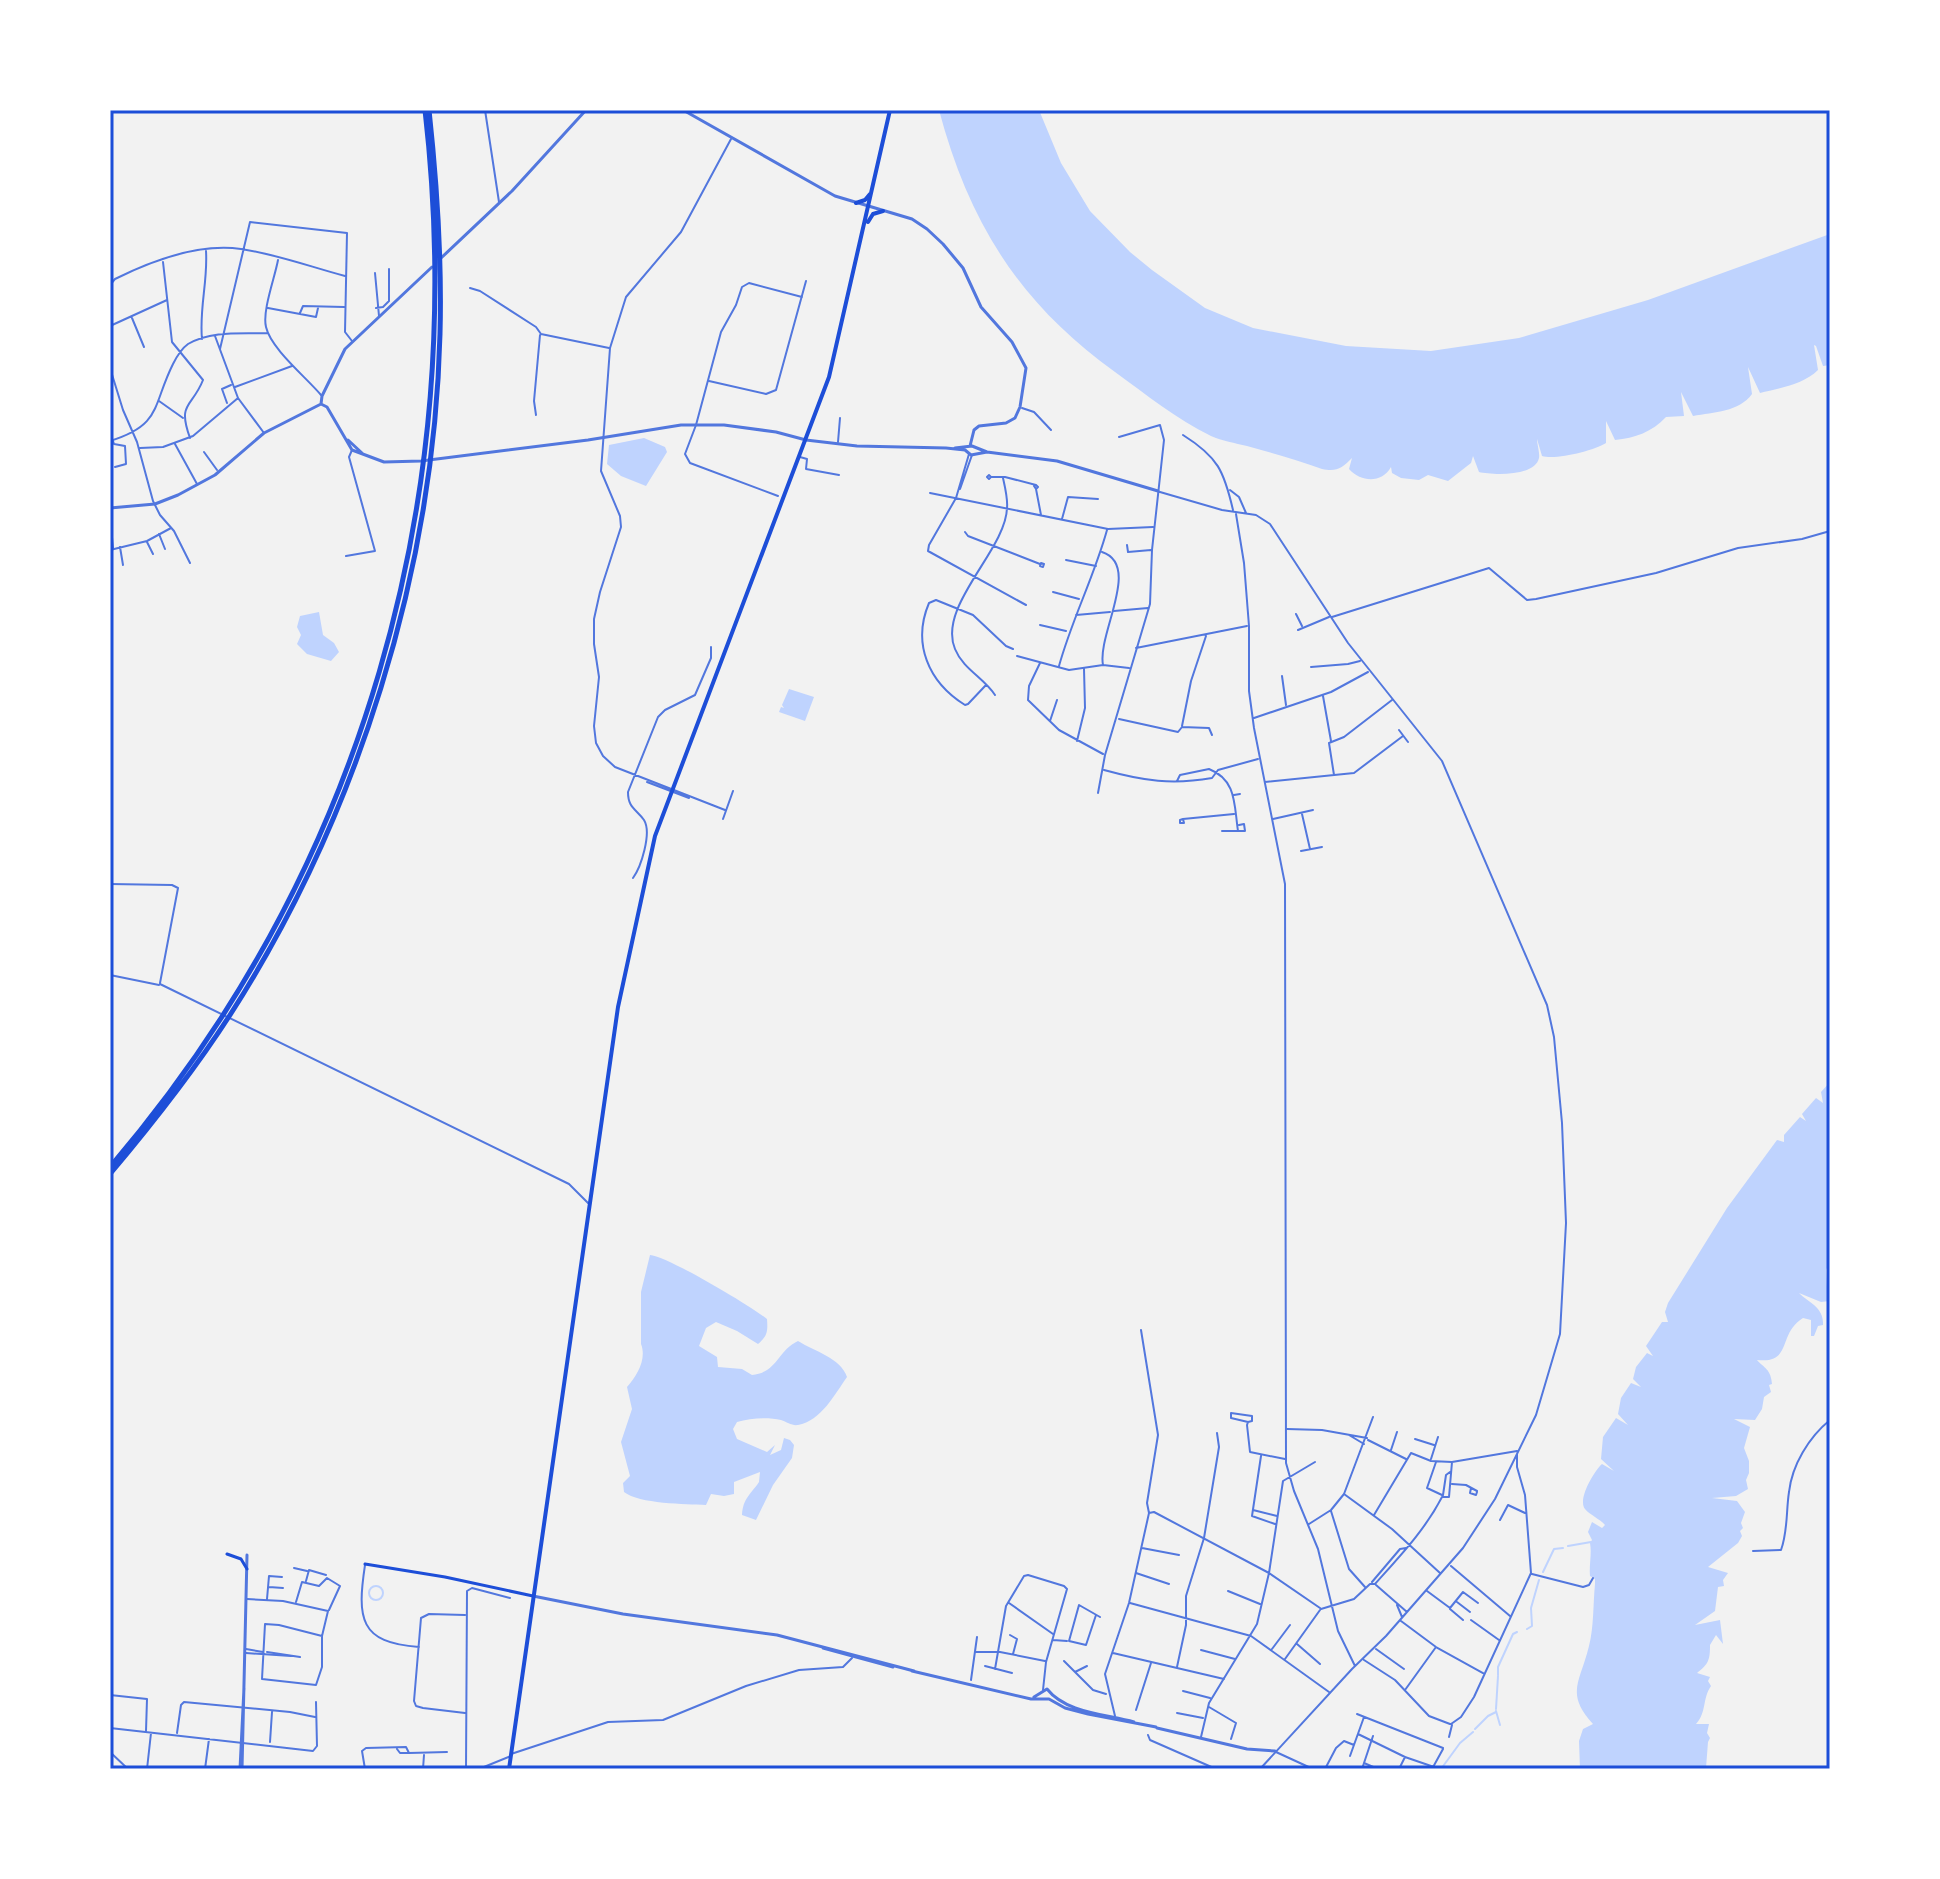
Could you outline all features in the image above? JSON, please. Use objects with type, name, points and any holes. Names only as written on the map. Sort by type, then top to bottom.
[{"type":"highway","points":[[110,1174],[215,1037],[280,926],[343,793],[373,710],[407,586],[427,475],[440,337],[438,204],[427,110]]},
{"type":"highway","points":[[110,1167],[229,1011]]},
{"type":"main road","points":[[509,1769],[624,975],[655,836],[833,367],[890,110]]},
{"type":"main road","points":[[856,203],[865,200],[873,188]]},
{"type":"main road","points":[[864,228],[873,214],[883,211]]},
{"type":"main road","points":[[227,1554],[241,1559],[247,1569]]},
{"type":"main road","points":[[365,1564],[533,1596]]},
{"type":"street","points":[[485,110],[500,203]]},
{"type":"street","points":[[321,404],[339,358],[352,341],[500,203],[586,110]]},
{"type":"street","points":[[683,110],[835,196],[908,217],[922,225],[963,268],[981,307],[1012,342],[1026,371],[1020,407],[1010,422],[982,424],[975,429],[956,498],[928,546],[932,555],[1026,605]]},
{"type":"street","points":[[725,810],[635,776],[607,761],[598,749],[594,735],[599,685],[594,636],[595,612],[621,527],[618,511],[601,475],[610,348],[625,298],[681,232],[731,138]]},
{"type":"street","points":[[220,349],[250,222],[347,233],[345,332],[352,341]]},
{"type":"street","points":[[110,285],[115,279],[162,260],[205,249],[243,250],[345,276]]},
{"type":"street","points":[[202,339],[201,315],[207,273],[205,249]]},
{"type":"street","points":[[279,258],[265,326],[322,396]]},
{"type":"street","points":[[162,260],[170,333],[179,352],[203,380],[183,418]]},
{"type":"street","points":[[376,308],[383,307],[389,301],[389,269]]},
{"type":"street","points":[[375,273],[379,317]]},
{"type":"street","points":[[708,381],[773,393],[778,387],[806,281]]},
{"type":"street","points":[[778,496],[688,462],[685,454],[721,332],[744,285],[749,283],[802,297]]},
{"type":"street","points":[[470,288],[480,291],[536,327],[541,334],[610,348]]},
{"type":"street","points":[[110,326],[167,300]]},
{"type":"street","points":[[300,314],[303,306],[345,307]]},
{"type":"street","points":[[268,308],[316,317],[318,308]]},
{"type":"street","points":[[131,317],[144,347]]},
{"type":"street","points":[[111,441],[134,433],[151,419],[179,352],[215,335],[268,333]]},
{"type":"street","points":[[536,415],[541,334]]},
{"type":"street","points":[[215,335],[238,398],[264,433]]},
{"type":"street","points":[[228,405],[222,389],[294,365]]},
{"type":"street","points":[[110,368],[112,386],[134,433],[155,504],[190,563]]},
{"type":"street","points":[[139,448],[175,444],[190,438],[238,398]]},
{"type":"street","points":[[158,401],[183,418],[190,438]]},
{"type":"street","points":[[110,508],[155,504],[197,485],[218,472],[264,433],[321,404]]},
{"type":"street","points":[[321,404],[327,407],[353,449],[370,459],[393,463],[603,438],[663,426],[724,425],[838,444],[951,448],[1057,461],[1235,513],[1260,517],[1271,525],[1369,671],[1442,761],[1543,994],[1554,1037],[1565,1167],[1566,1223],[1560,1334],[1536,1415],[1491,1506],[1449,1565],[1260,1769]]},
{"type":"street","points":[[1020,407],[1034,412],[1051,430]]},
{"type":"street","points":[[838,444],[840,418]]},
{"type":"street","points":[[1098,793],[1105,755],[1149,608],[1164,440],[1160,425],[1119,437]]},
{"type":"street","points":[[1183,435],[1210,452],[1229,489],[1244,563],[1249,626],[1249,691],[1259,758],[1285,884],[1286,1460],[1289,1477],[1319,1553],[1338,1631],[1355,1666]]},
{"type":"street","points":[[111,441],[125,446],[126,464],[115,467]]},
{"type":"street","points":[[175,444],[197,485]]},
{"type":"street","points":[[346,556],[375,551],[349,457],[353,449]]},
{"type":"street","points":[[204,452],[218,472]]},
{"type":"street","points":[[799,456],[807,459],[806,469],[839,475]]},
{"type":"street","points":[[991,477],[1036,487],[1041,516]]},
{"type":"street","points":[[995,695],[962,661],[953,643],[952,631],[974,577],[993,546],[1008,509],[1003,478]]},
{"type":"street","points":[[1229,489],[1239,497],[1247,514]]},
{"type":"street","points":[[930,493],[1108,529],[1155,527]]},
{"type":"street","points":[[1062,520],[1068,497],[1098,499]]},
{"type":"street","points":[[110,516],[112,550],[147,541],[171,528]]},
{"type":"street","points":[[1059,666],[1108,529]]},
{"type":"street","points":[[1298,630],[1330,617],[1489,568],[1527,600],[1656,573],[1738,548],[1802,539],[1830,531]]},
{"type":"street","points":[[965,532],[968,536],[1040,564]]},
{"type":"street","points":[[159,533],[165,549]]},
{"type":"street","points":[[147,541],[153,554]]},
{"type":"street","points":[[1127,545],[1128,552],[1152,550]]},
{"type":"street","points":[[120,547],[123,565]]},
{"type":"street","points":[[1101,552],[1114,558],[1120,571],[1103,643],[1103,665]]},
{"type":"street","points":[[1066,560],[1096,567]]},
{"type":"street","points":[[1053,592],[1081,599]]},
{"type":"street","points":[[986,685],[968,704],[962,704],[935,677],[925,657],[921,629],[929,603],[936,600],[960,608],[980,620],[1013,649]]},
{"type":"street","points":[[1075,615],[1149,608]]},
{"type":"street","points":[[1296,614],[1302,627]]},
{"type":"street","points":[[1040,625],[1069,631]]},
{"type":"street","points":[[1136,648],[1249,626]]},
{"type":"street","points":[[1117,719],[1178,732],[1182,727],[1191,681],[1206,635]]},
{"type":"street","points":[[633,878],[639,871],[647,831],[644,820],[629,802],[628,792],[661,713],[697,693],[711,658],[711,647]]},
{"type":"street","points":[[1017,656],[1069,670],[1103,665],[1129,669]]},
{"type":"street","points":[[1311,667],[1361,660]]},
{"type":"street","points":[[1040,663],[1027,698],[1050,722],[1077,742],[1105,755]]},
{"type":"street","points":[[1077,742],[1085,708],[1084,669]]},
{"type":"street","points":[[1254,718],[1323,695],[1369,671]]},
{"type":"street","points":[[1282,676],[1286,706]]},
{"type":"street","points":[[1323,695],[1334,775]]},
{"type":"street","points":[[1331,742],[1344,737],[1392,699]]},
{"type":"street","points":[[1050,722],[1057,700]]},
{"type":"street","points":[[1182,727],[1209,728],[1212,735]]},
{"type":"street","points":[[1399,730],[1408,742]]},
{"type":"street","points":[[1264,782],[1362,769],[1403,736]]},
{"type":"street","points":[[1103,770],[1149,781],[1177,782],[1212,778],[1216,772],[1259,758]]},
{"type":"street","points":[[1177,782],[1180,775],[1209,769],[1228,781],[1238,831]]},
{"type":"street","points":[[723,819],[733,791]]},
{"type":"street","points":[[1232,795],[1240,794]]},
{"type":"street","points":[[1272,819],[1313,810]]},
{"type":"street","points":[[1302,812],[1310,849]]},
{"type":"street","points":[[1183,819],[1235,813]]},
{"type":"street","points":[[1222,831],[1245,831],[1244,824],[1237,825]]},
{"type":"street","points":[[1301,851],[1322,847]]},
{"type":"street","points":[[110,884],[177,887],[179,895],[160,984]]},
{"type":"street","points":[[110,975],[127,981],[160,984],[569,1184],[590,1204]]},
{"type":"street","points":[[1111,1717],[1113,1711],[1105,1674],[1129,1603],[1149,1513],[1147,1503],[1158,1435],[1141,1330]]},
{"type":"street","points":[[1231,1413],[1251,1415],[1252,1421],[1248,1422],[1231,1418],[1231,1413]]},
{"type":"street","points":[[1308,1525],[1331,1510],[1344,1494],[1373,1417]]},
{"type":"street","points":[[1753,1551],[1781,1550],[1786,1534],[1792,1477],[1808,1444],[1830,1420]]},
{"type":"street","points":[[1248,1422],[1250,1452],[1286,1460]]},
{"type":"street","points":[[1286,1429],[1348,1434],[1367,1439],[1407,1459]]},
{"type":"street","points":[[1391,1451],[1397,1432]]},
{"type":"street","points":[[1177,1667],[1190,1581],[1204,1538],[1217,1433]]},
{"type":"street","points":[[1348,1434],[1365,1444]]},
{"type":"street","points":[[1431,1461],[1438,1437]]},
{"type":"street","points":[[1415,1439],[1436,1445]]},
{"type":"street","points":[[1374,1515],[1411,1453],[1431,1461],[1452,1462],[1518,1452]]},
{"type":"street","points":[[1451,1724],[1464,1714],[1485,1675],[1531,1573],[1525,1492],[1517,1467],[1518,1452]]},
{"type":"street","points":[[1262,1455],[1252,1518],[1277,1524]]},
{"type":"street","points":[[1436,1461],[1427,1488],[1449,1497],[1452,1462]]},
{"type":"street","points":[[1201,1738],[1208,1706],[1251,1636],[1262,1604],[1282,1484],[1315,1462]]},
{"type":"street","points":[[1407,1612],[1371,1580],[1400,1549],[1408,1547],[1432,1517],[1442,1496],[1446,1475],[1451,1471]]},
{"type":"street","points":[[1451,1484],[1471,1488]]},
{"type":"street","points":[[1344,1494],[1374,1515],[1441,1574]]},
{"type":"street","points":[[1500,1520],[1508,1505],[1526,1514]]},
{"type":"street","points":[[1253,1510],[1278,1516]]},
{"type":"street","points":[[1331,1510],[1349,1569],[1366,1588]]},
{"type":"street","points":[[1149,1513],[1154,1512],[1269,1573],[1321,1609]]},
{"type":"street","points":[[1141,1548],[1179,1555]]},
{"type":"street","points":[[241,1769],[247,1555]]},
{"type":"street","points":[[365,1564],[361,1598],[366,1624],[375,1636],[389,1644],[419,1647]]},
{"type":"street","points":[[1449,1565],[1511,1617]]},
{"type":"street","points":[[294,1568],[325,1573],[341,1589],[328,1611],[322,1636],[322,1667],[315,1690]]},
{"type":"street","points":[[306,1582],[308,1571]]},
{"type":"street","points":[[1135,1573],[1169,1584]]},
{"type":"street","points":[[1531,1573],[1583,1587],[1589,1585],[1593,1578]]},
{"type":"street","points":[[995,1669],[1008,1602],[1026,1575],[1066,1587],[1046,1662],[1043,1693]]},
{"type":"street","points":[[267,1600],[269,1576],[282,1577]]},
{"type":"street","points":[[296,1604],[302,1582],[319,1586],[327,1578]]},
{"type":"street","points":[[1285,1659],[1321,1609],[1354,1599],[1374,1584]]},
{"type":"street","points":[[268,1587],[283,1588]]},
{"type":"street","points":[[466,1769],[469,1589],[510,1598]]},
{"type":"street","points":[[1426,1590],[1463,1620]]},
{"type":"street","points":[[1228,1591],[1262,1604]]},
{"type":"street","points":[[1450,1608],[1463,1592],[1478,1603]]},
{"type":"street","points":[[533,1596],[623,1614],[793,1639],[1026,1697],[1043,1693],[1065,1708],[1111,1717]]},
{"type":"street","points":[[246,1599],[328,1611]]},
{"type":"street","points":[[1456,1601],[1470,1612]]},
{"type":"street","points":[[1008,1602],[1054,1634]]},
{"type":"street","points":[[1052,1640],[1086,1645],[1098,1616],[1074,1603]]},
{"type":"street","points":[[1129,1603],[1251,1636],[1330,1693]]},
{"type":"street","points":[[1397,1604],[1401,1619],[1436,1647],[1485,1675]]},
{"type":"street","points":[[1069,1641],[1079,1605]]},
{"type":"street","points":[[465,1713],[423,1708],[415,1704],[420,1620],[423,1616],[467,1615]]},
{"type":"street","points":[[1471,1620],[1500,1640]]},
{"type":"street","points":[[316,1685],[262,1679],[265,1624],[322,1636]]},
{"type":"street","points":[[1272,1650],[1290,1625]]},
{"type":"street","points":[[1010,1635],[1017,1639],[1013,1655]]},
{"type":"street","points":[[971,1680],[977,1637]]},
{"type":"street","points":[[1296,1643],[1320,1664]]},
{"type":"street","points":[[1405,1691],[1436,1647]]},
{"type":"street","points":[[1375,1648],[1404,1669]]},
{"type":"street","points":[[1201,1650],[1236,1660]]},
{"type":"street","points":[[246,1651],[300,1657]]},
{"type":"street","points":[[1348,1651],[1393,1678],[1429,1716],[1451,1724]]},
{"type":"street","points":[[976,1652],[1000,1652],[1046,1662]]},
{"type":"street","points":[[1112,1652],[1224,1679]]},
{"type":"street","points":[[479,1769],[608,1722],[663,1720],[761,1681],[809,1668],[843,1667],[854,1656]]},
{"type":"street","points":[[1064,1661],[1096,1692],[1108,1693]]},
{"type":"street","points":[[1136,1710],[1152,1661]]},
{"type":"street","points":[[985,1666],[1012,1673]]},
{"type":"street","points":[[1074,1673],[1087,1666]]},
{"type":"street","points":[[1183,1691],[1212,1698]]},
{"type":"street","points":[[1043,1693],[1068,1706],[1111,1717],[1263,1752],[1275,1751],[1313,1769]]},
{"type":"street","points":[[110,1695],[147,1699],[146,1731]]},
{"type":"street","points":[[177,1734],[182,1702],[316,1717]]},
{"type":"street","points":[[110,1728],[313,1751],[317,1746],[316,1702]]},
{"type":"street","points":[[1111,1704],[1111,1717]]},
{"type":"street","points":[[1208,1706],[1236,1723],[1231,1739]]},
{"type":"street","points":[[270,1744],[272,1711]]},
{"type":"street","points":[[1177,1713],[1205,1718]]},
{"type":"street","points":[[1357,1714],[1443,1748],[1433,1768],[1405,1757],[1373,1738],[1358,1734]]},
{"type":"street","points":[[1350,1756],[1364,1717]]},
{"type":"street","points":[[1449,1737],[1451,1724]]},
{"type":"street","points":[[147,1769],[152,1731]]},
{"type":"street","points":[[1148,1735],[1150,1740],[1216,1769]]},
{"type":"street","points":[[205,1769],[209,1738]]},
{"type":"street","points":[[1362,1769],[1373,1738]]},
{"type":"street","points":[[1325,1769],[1340,1744],[1344,1741],[1354,1745]]},
{"type":"street","points":[[1282,1747],[1286,1755]]},
{"type":"street","points":[[365,1769],[364,1749],[397,1748],[400,1753],[447,1752]]},
{"type":"street","points":[[110,1752],[128,1769]]},
{"type":"street","points":[[423,1769],[424,1753]]},
{"type":"street","points":[[1399,1769],[1405,1757]]},
{"type":"street","points":[[1364,1763],[1378,1769]]},
{"type":"water","points":[[939,110],[1039,110],[1061,163],[1090,211],[1152,270],[1205,308],[1253,328],[1346,346],[1431,351],[1519,338],[1648,300],[1830,234],[1830,365],[1823,366],[1814,345],[1818,370],[1798,383],[1760,393],[1748,367],[1752,394],[1740,404],[1693,416],[1681,392],[1684,416],[1666,417],[1643,433],[1615,440],[1606,421],[1606,443],[1584,452],[1542,456],[1537,439],[1539,458],[1530,469],[1522,472],[1479,472],[1473,456],[1471,463],[1448,481],[1428,475],[1419,480],[1401,478],[1392,473],[1391,467],[1382,476],[1366,479],[1349,469],[1352,458],[1339,468],[1322,469],[1211,436],[1162,406],[1081,346],[1025,289],[983,225],[951,151]]},
{"type":"water","points":[[644,438],[665,447],[667,452],[646,486],[621,476],[607,464],[609,445]]},
{"type":"water","points":[[319,612],[323,635],[334,643],[339,652],[331,661],[307,654],[297,644],[301,635],[297,627],[300,616]]},
{"type":"water","points":[[789,689],[814,697],[805,721],[779,712],[781,707],[784,708],[782,705]]},
{"type":"water","points":[[1830,1082],[1830,1261],[1826,1270],[1830,1301],[1821,1302],[1799,1293],[1821,1314],[1823,1325],[1818,1326],[1814,1336],[1811,1336],[1811,1320],[1803,1318],[1790,1332],[1781,1353],[1768,1360],[1757,1360],[1770,1375],[1771,1392],[1764,1397],[1762,1409],[1755,1420],[1734,1419],[1750,1427],[1744,1448],[1749,1461],[1748,1489],[1736,1496],[1712,1498],[1737,1501],[1745,1512],[1738,1543],[1708,1567],[1728,1573],[1723,1580],[1724,1586],[1718,1587],[1715,1611],[1695,1625],[1720,1620],[1723,1644],[1716,1635],[1710,1645],[1708,1661],[1697,1673],[1710,1677],[1708,1681],[1711,1686],[1696,1724],[1709,1724],[1706,1768],[1580,1769],[1579,1741],[1583,1729],[1593,1724],[1579,1704],[1577,1695],[1591,1639],[1593,1615],[1595,1579],[1590,1576],[1592,1540],[1588,1532],[1592,1522],[1602,1528],[1605,1525],[1585,1509],[1583,1499],[1591,1478],[1602,1464],[1614,1471],[1601,1459],[1603,1437],[1616,1418],[1628,1425],[1618,1414],[1621,1398],[1631,1383],[1641,1387],[1633,1379],[1636,1367],[1647,1353],[1653,1356],[1646,1346],[1662,1322],[1668,1322],[1665,1312],[1668,1303],[1727,1208],[1777,1140],[1784,1142],[1784,1135],[1800,1117],[1806,1121],[1802,1114],[1816,1098],[1823,1103],[1821,1092]]},
{"type":"water","points":[[650,1255],[690,1272],[767,1319],[766,1333],[758,1344],[716,1322],[706,1328],[699,1346],[717,1357],[718,1367],[742,1369],[752,1375],[761,1373],[798,1341],[833,1360],[847,1377],[827,1406],[806,1422],[796,1425],[765,1418],[737,1422],[733,1429],[737,1439],[767,1452],[775,1445],[770,1455],[781,1450],[784,1438],[794,1445],[792,1458],[773,1485],[756,1520],[742,1515],[746,1500],[759,1482],[760,1472],[734,1482],[734,1494],[711,1494],[706,1505],[651,1501],[624,1492],[623,1483],[630,1476],[621,1442],[632,1409],[627,1387],[637,1373],[643,1356],[641,1292]]},
{"type":"waterway","points":[[1568,1546],[1591,1542]]},
{"type":"waterway","points":[[1543,1572],[1554,1549],[1563,1548]]},
{"type":"waterway","points":[[1527,1629],[1532,1626],[1531,1608],[1539,1580]]},
{"type":"waterway","points":[[376,1586],[383,1593],[376,1600],[369,1593],[376,1586]]},
{"type":"waterway","points":[[1498,1675],[1498,1667],[1513,1634],[1517,1632]]},
{"type":"waterway","points":[[1496,1709],[1498,1676]]},
{"type":"waterway","points":[[1496,1711],[1500,1725]]},
{"type":"waterway","points":[[1475,1729],[1496,1712]]},
{"type":"waterway","points":[[1441,1769],[1460,1743],[1473,1732]]}]
